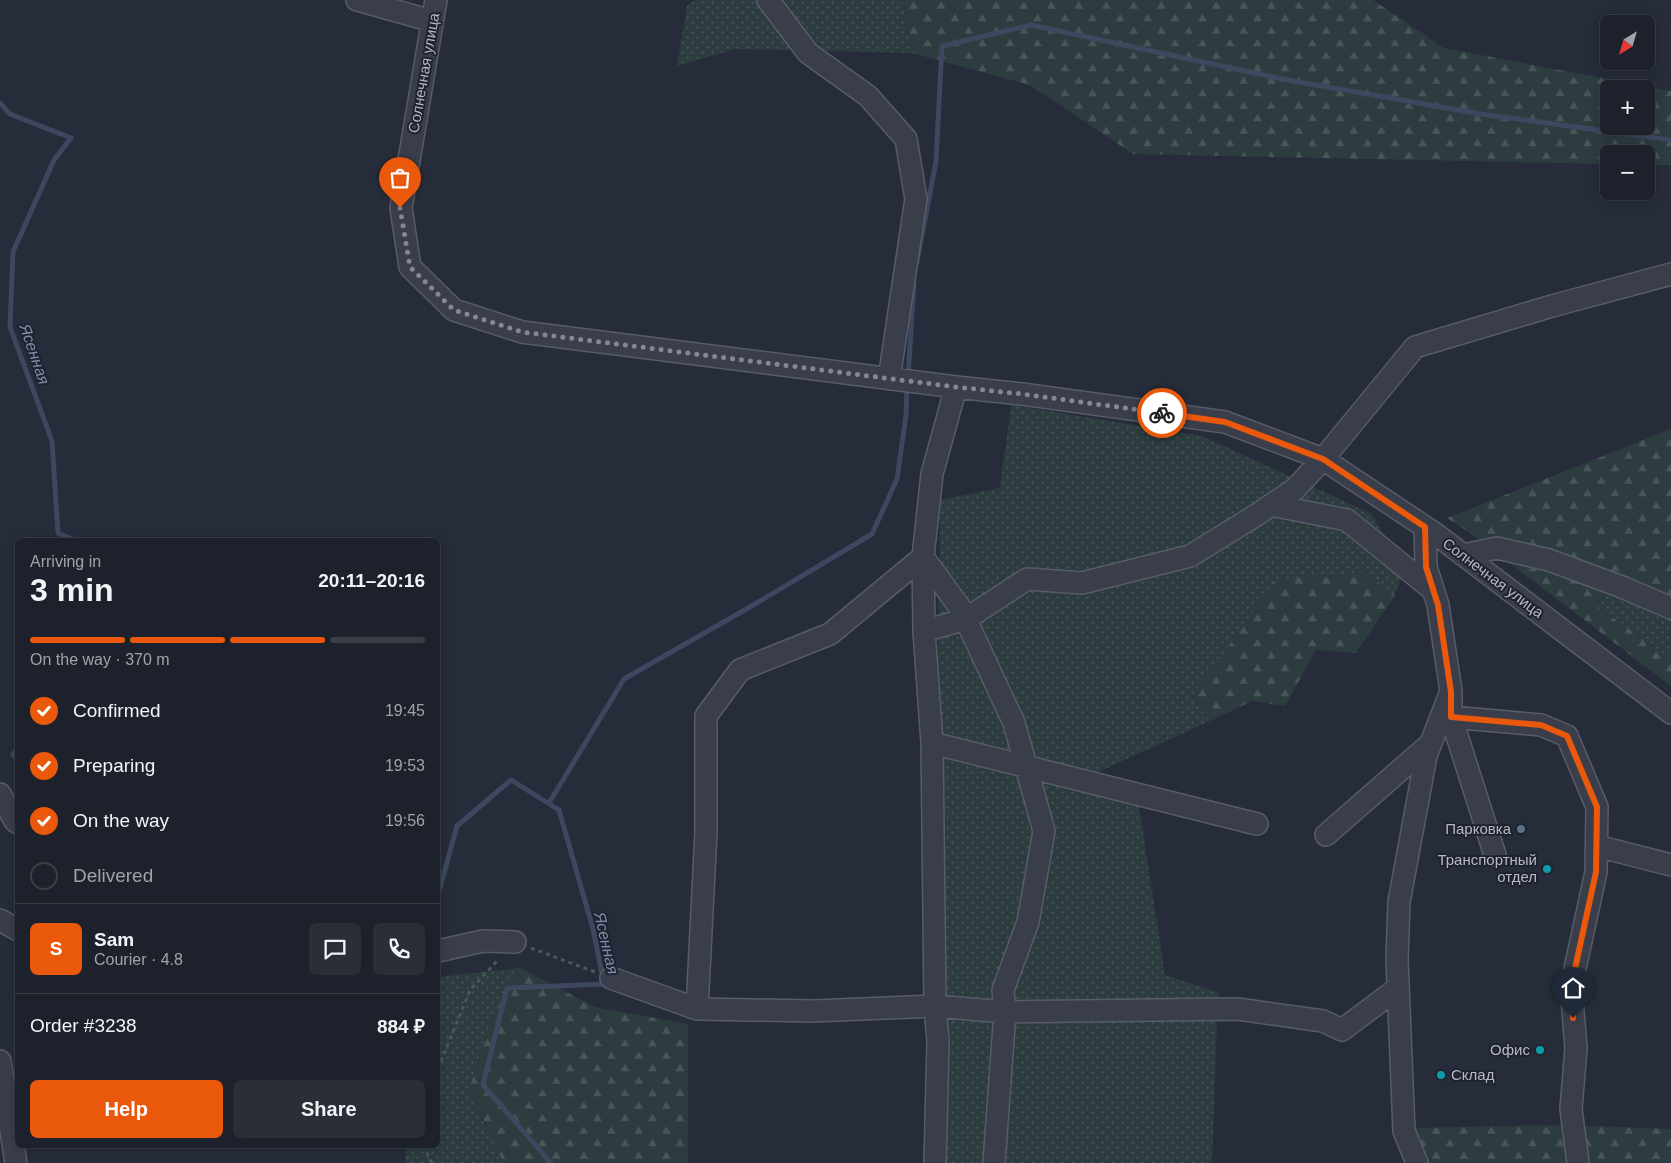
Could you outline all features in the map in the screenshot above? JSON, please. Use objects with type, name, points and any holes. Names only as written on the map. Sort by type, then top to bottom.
[{"type":"street","points":[[357,0],[432,21]]},
{"type":"street","name":"Солнечная улица","points":[[436,0],[400,208],[410,267],[454,310],[522,332],[1022,394],[1225,422],[1323,459],[1464,555],[1671,713]]},
{"type":"street","points":[[768,0],[808,53],[868,96],[906,139],[916,199],[889,379]]},
{"type":"street","points":[[924,631],[966,619],[1027,579],[1082,583],[1190,556],[1295,489],[1323,459],[1415,347],[1552,306],[1671,274]]},
{"type":"street","points":[[935,1163],[938,1041],[935,1006],[932,743],[924,631],[923,557],[932,474],[956,387]]},
{"type":"street","points":[[1271,505],[1347,520],[1433,590]]},
{"type":"street","points":[[1425,527],[1426,567],[1438,605],[1451,692],[1451,717],[1495,855]]},
{"type":"street","points":[[1464,555],[1497,548],[1549,560],[1622,587],[1671,608]]},
{"type":"street","points":[[923,557],[961,609],[1014,723],[1044,831],[1028,922],[1003,990],[1005,1012],[994,1163]]},
{"type":"street","points":[[697,1009],[706,832],[706,716],[740,670],[830,634],[923,557]]},
{"type":"street","points":[[1417,1163],[1404,1131],[1398,988],[1399,902],[1426,756],[1451,692]]},
{"type":"street","points":[[1451,717],[1541,725],[1567,736],[1597,807],[1596,872],[1571,987],[1576,1048],[1570,1109],[1578,1163]]},
{"type":"street","points":[[932,743],[1257,824]]},
{"type":"street","points":[[1326,835],[1430,744]]},
{"type":"street","points":[[0,794],[15,822]]},
{"type":"street","points":[[1596,846],[1671,865]]},
{"type":"street","points":[[0,920],[15,928]]},
{"type":"street","points":[[440,951],[483,941],[515,942]]},
{"type":"street","points":[[602,975],[697,1009],[813,1011],[935,1006],[1005,1012],[1238,1009],[1323,1021],[1342,1030],[1398,988]]},
{"type":"street","points":[[0,1061],[16,1163]]},
{"type":"path","points":[[440,1064],[470,990],[515,942],[602,975]]},
{"type":"path","points":[[424,1148],[432,1163]]},
{"type":"green space","points":[[696,0],[902,0],[912,53],[735,49],[677,66],[687,5]]},
{"type":"green space","points":[[902,0],[1373,0],[1444,48],[1613,80],[1600,80],[1600,135],[1655,135],[1655,88],[1671,91],[1671,165],[1655,165],[1655,145],[1600,145],[1600,164],[1133,154],[1030,85],[912,53]]},
{"type":"green space","points":[[1011,405],[1202,436],[1372,514],[1403,569],[1395,596],[1366,572],[1192,697],[1210,721],[1096,773],[1139,807],[1165,975],[1218,992],[1212,1163],[937,1163],[937,725],[940,500],[1000,488]]},
{"type":"green space","points":[[1671,429],[1671,622],[1606,590],[1596,606],[1671,659],[1671,686],[1470,533],[1447,518]]},
{"type":"green space","points":[[1366,572],[1395,596],[1356,653],[1316,650],[1285,706],[1252,701],[1210,721],[1192,697],[1276,580]]},
{"type":"green space","points":[[1606,590],[1671,622],[1671,659],[1596,606]]},
{"type":"green space","points":[[520,968],[495,1011],[469,1089],[503,1163],[405,1163],[406,1148],[440,1148],[440,977]]},
{"type":"green space","points":[[520,968],[595,1007],[688,1024],[688,1163],[503,1163],[469,1089],[495,1011]]},
{"type":"green space","points":[[1566,1125],[1671,1129],[1671,1163],[1425,1163],[1409,1128]]},
{"type":"waterway","points":[[917,262],[936,161],[942,46],[1031,25],[1282,79],[1481,114],[1671,140]]},
{"type":"waterway","name":"Ясенная","points":[[0,103],[10,114],[71,138],[54,160],[13,252],[10,327],[52,441],[58,533],[69,538]]},
{"type":"waterway","points":[[908,377],[914,283]]},
{"type":"waterway","points":[[549,803],[624,679],[872,534],[897,479],[906,415],[907,386]]},
{"type":"waterway","name":"Ясенная","points":[[15,752],[13,754],[15,757]]},
{"type":"waterway","name":"Ясенная","points":[[440,888],[457,826],[511,780],[559,810],[593,929],[604,984],[507,988],[483,1085],[551,1163]]},
{"type":"way so far","points":[[400,208],[410,267],[454,310],[522,332],[1162,413]]},
{"type":"place","name":"Парковка","points":[[1521,829]]},
{"type":"place","name":"Транспортный отдел","points":[[1547,869]]},
{"type":"place","name":"Офис","points":[[1540,1050]]},
{"type":"place","name":"Склад","points":[[1441,1075]]},
{"type":"route","points":[[1162,413],[1225,422],[1323,459],[1425,527],[1426,567],[1438,605],[1451,692],[1451,717],[1541,725],[1567,736],[1597,807],[1596,872],[1571,987],[1573,1018]]}]
